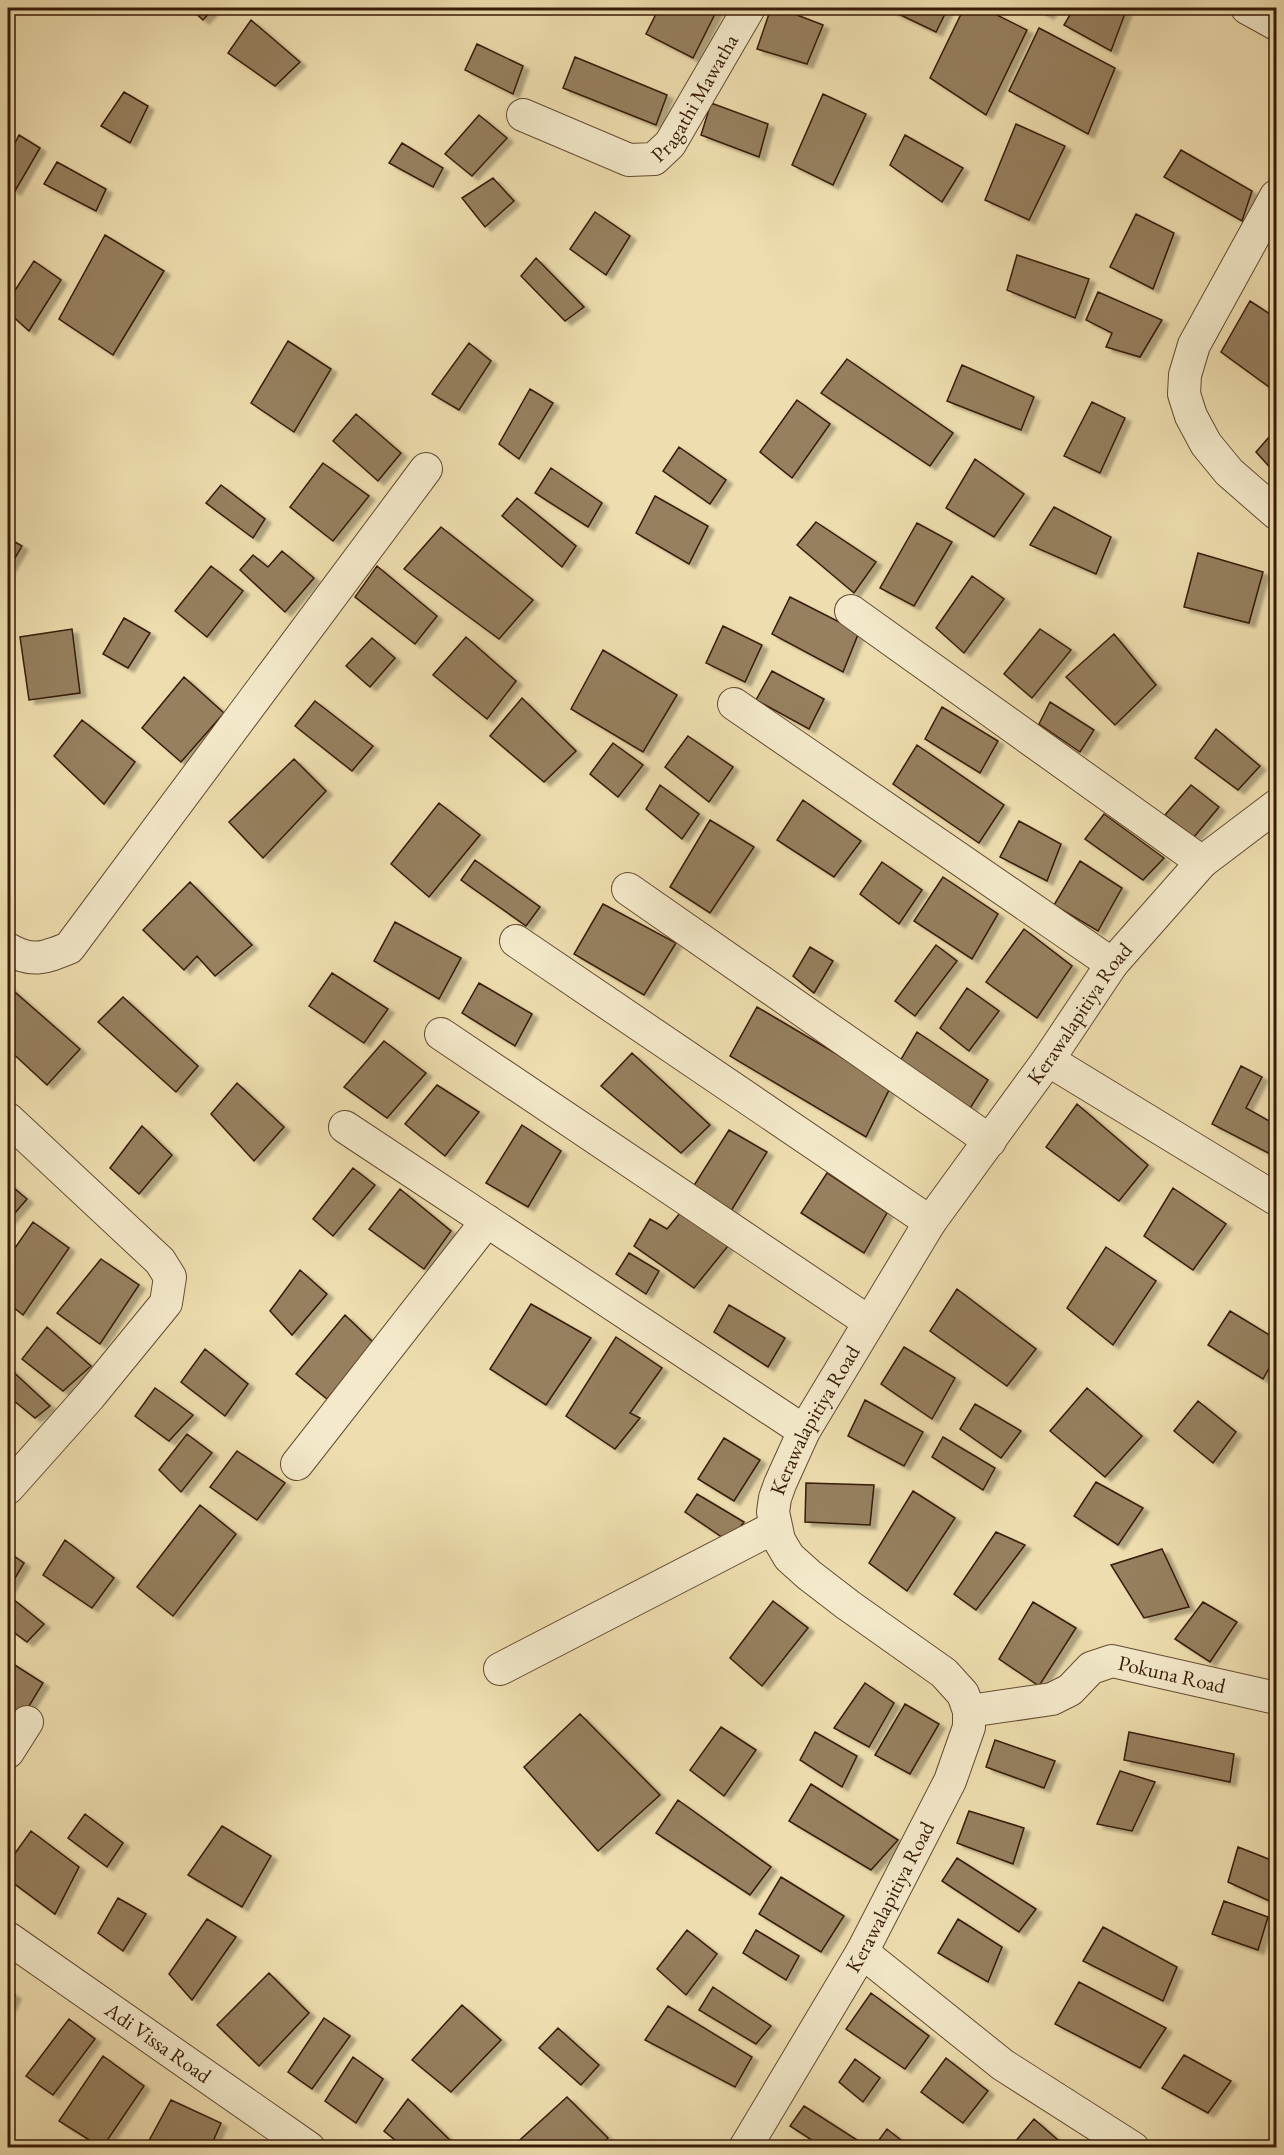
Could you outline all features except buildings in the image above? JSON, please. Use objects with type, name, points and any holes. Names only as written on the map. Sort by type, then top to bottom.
[{"type":"street","name":"Pragathi Mawatha","points":[[523,115],[629,160],[654,159],[670,144],[748,8]]},
{"type":"street","points":[[1247,8],[1276,24]]},
{"type":"street","points":[[1276,196],[1194,345],[1185,375],[1184,394],[1191,416],[1206,444],[1230,472],[1276,513]]},
{"type":"street","points":[[8,949],[22,958],[46,957],[69,948],[426,469]]},
{"type":"street","points":[[851,611],[1202,862]]},
{"type":"street","points":[[734,704],[1112,964]]},
{"type":"street","name":"Kerawalapitiya Road","points":[[744,2148],[862,1953],[951,1781],[969,1727],[969,1711],[963,1694],[944,1673],[911,1647],[848,1605],[789,1557],[779,1540],[775,1527],[773,1512],[775,1498],[804,1431],[930,1222],[1048,1060],[1112,964],[1202,862],[1276,806]]},
{"type":"street","points":[[628,889],[990,1141]]},
{"type":"street","points":[[516,941],[930,1222]]},
{"type":"street","points":[[441,1034],[869,1322]]},
{"type":"street","points":[[1048,1060],[1276,1199]]},
{"type":"street","points":[[8,1119],[160,1261],[170,1277],[166,1303],[90,1396],[8,1488]]},
{"type":"street","points":[[345,1127],[804,1431]]},
{"type":"street","points":[[297,1464],[488,1221]]},
{"type":"street","points":[[500,1669],[775,1527]]},
{"type":"street","name":"Pokuna Road","points":[[969,1711],[1052,1699],[1070,1690],[1091,1668],[1112,1661],[1276,1698]]},
{"type":"street","points":[[8,1752],[27,1722]]},
{"type":"street","name":"Adi Vissa Road","points":[[8,1938],[309,2148]]},
{"type":"street","points":[[862,1953],[1003,2065],[1133,2148]]}]
